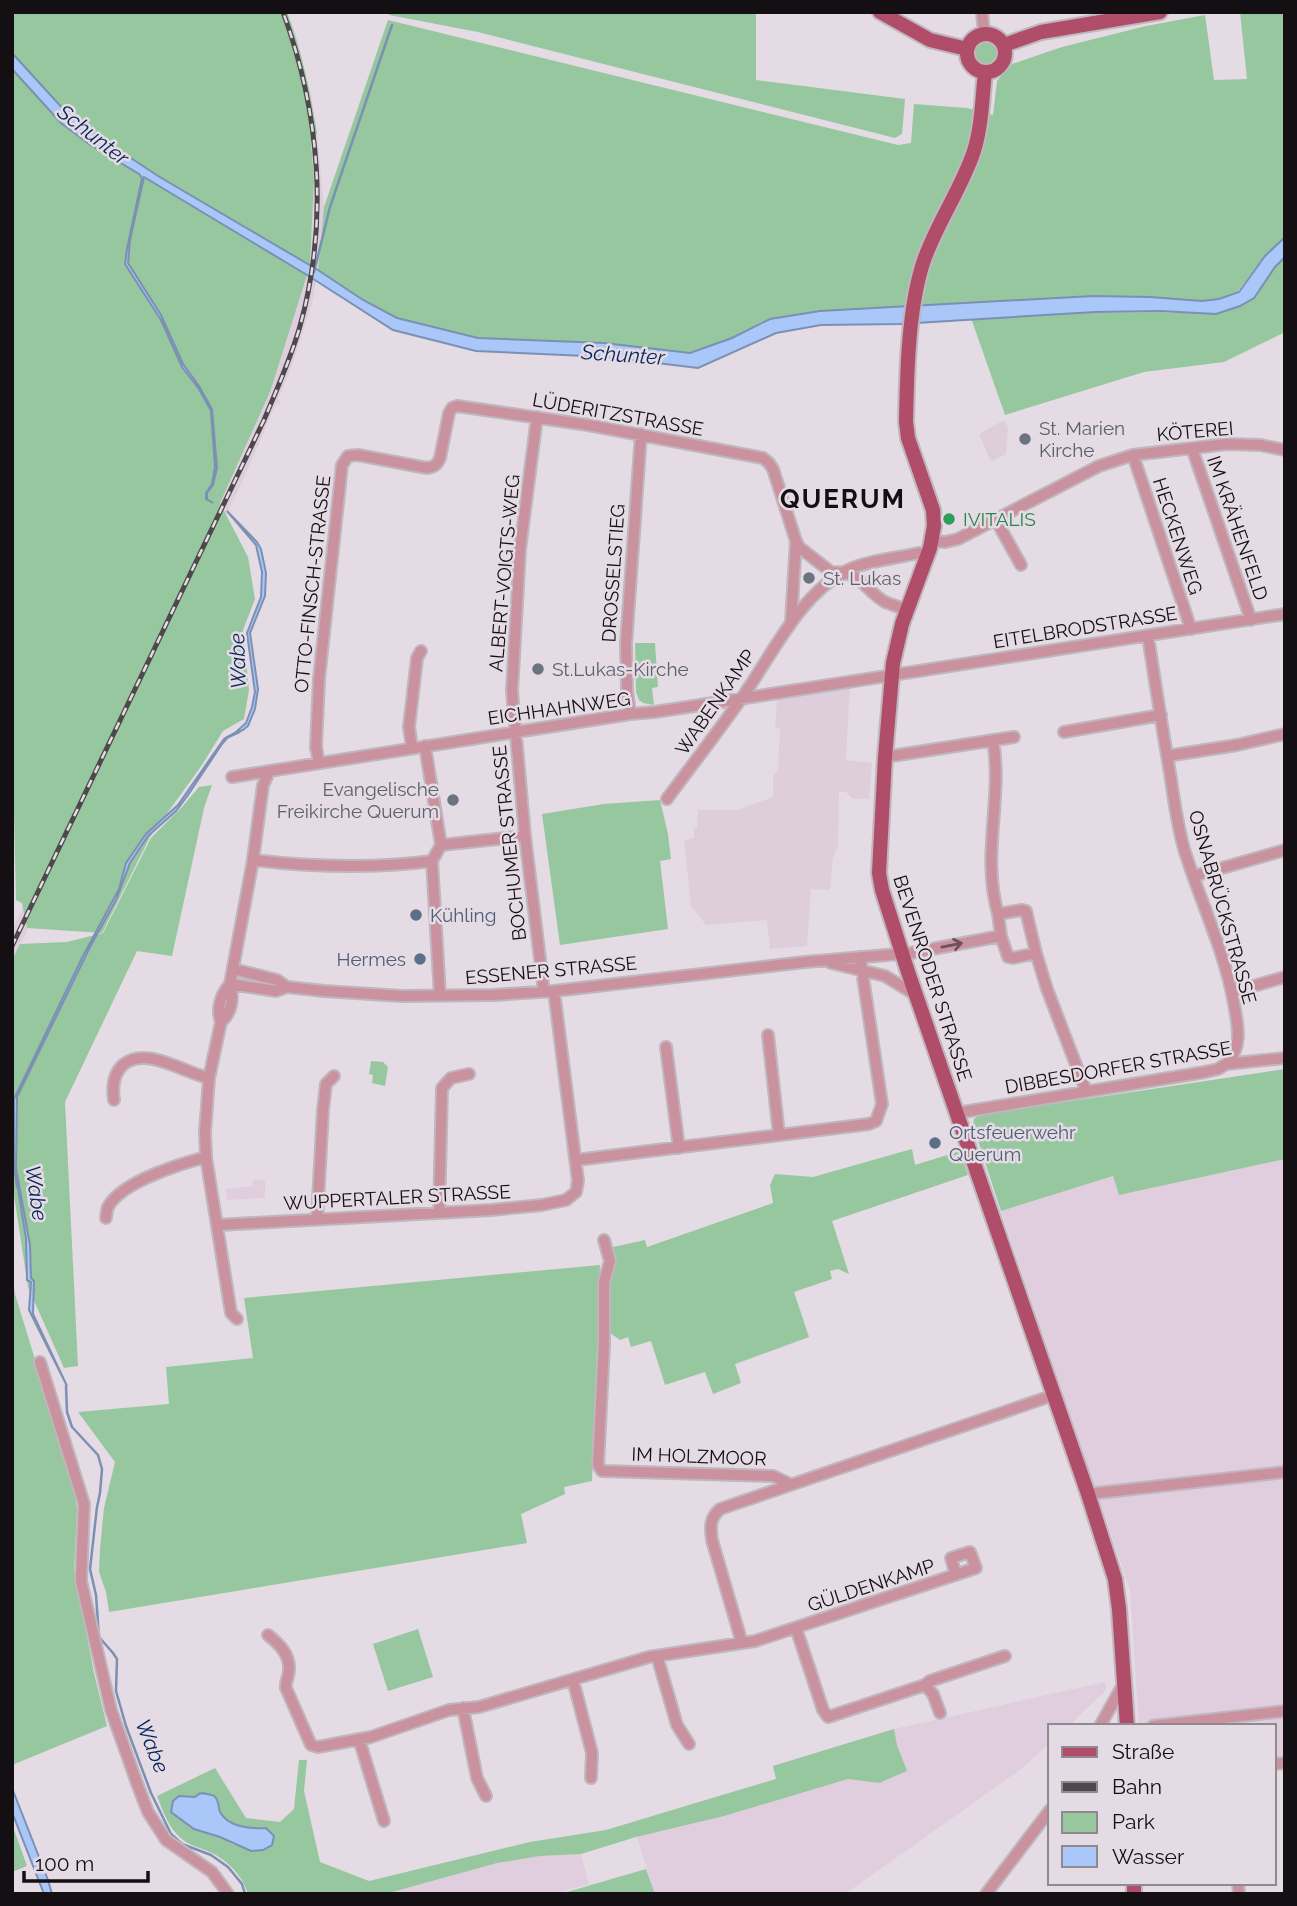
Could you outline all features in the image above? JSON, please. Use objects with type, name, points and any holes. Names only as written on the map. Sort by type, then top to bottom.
[{"type":"main road","points":[[880,12],[930,40],[967,49]]},
{"type":"main road","points":[[1004,45],[1041,32],[1126,15],[1160,12]]},
{"type":"main road","points":[[984,33],[996,36],[1004,45],[1005,54],[1002,63],[985,72],[971,65],[967,49],[975,37],[984,33]]},
{"type":"main road","name":"BEVENRODER STRASSE","points":[[985,72],[978,138],[923,264],[915,302],[906,422],[908,438],[933,510],[934,526],[932,541],[899,637],[892,674],[878,873],[916,995],[1115,1579],[1126,1722]]},
{"type":"street","points":[[982,12],[984,33]]},
{"type":"street","name":"LÜDERITZSTRASSE","points":[[433,467],[438,464],[440,458],[449,413],[452,408],[464,407],[641,434],[757,456],[766,459],[773,469],[796,541]]},
{"type":"street","name":"ALBERT-VOIGTS-WEG","points":[[515,732],[512,691],[517,590],[524,510],[537,417]]},
{"type":"street","name":"DROSSELSTIEG","points":[[630,714],[626,690],[626,644],[641,434]]},
{"type":"street","name":"KÖTEREI","points":[[932,541],[952,541],[1099,466],[1133,455],[1227,444],[1260,444],[1285,450]]},
{"type":"street","name":"IM KRÄHENFELD","points":[[1192,448],[1251,620]]},
{"type":"street","name":"OTTO-FINSCH-STRASSE","points":[[319,763],[316,747],[319,679],[342,465],[348,456],[358,455],[433,467]]},
{"type":"street","name":"HECKENWEG","points":[[1133,455],[1191,628]]},
{"type":"street","points":[[996,520],[1021,565]]},
{"type":"street","points":[[796,541],[799,547],[831,572],[853,575],[885,601],[907,610]]},
{"type":"street","points":[[790,624],[796,541]]},
{"type":"street","points":[[844,572],[855,567],[919,553],[927,555]]},
{"type":"street","name":"WABENKAMP","points":[[667,799],[810,598],[844,572]]},
{"type":"street","name":"EITELBRODSTRASSE","points":[[892,674],[1285,614]]},
{"type":"street","name":"OSNABRÜCKSTRASSE","points":[[1149,636],[1180,830],[1232,992],[1238,1040],[1233,1058],[1226,1064]]},
{"type":"street","points":[[411,748],[409,727],[417,658],[421,651]]},
{"type":"street","name":"EICHHAHNWEG","points":[[232,777],[892,674]]},
{"type":"street","points":[[1064,732],[1161,715]]},
{"type":"street","name":"BOCHUMER STRASSE","points":[[515,732],[525,836],[576,1160],[576,1192]]},
{"type":"street","points":[[1167,757],[1285,734]]},
{"type":"street","points":[[885,757],[1014,737]]},
{"type":"street","points":[[993,740],[996,772],[990,869],[1001,936],[1008,957],[1036,953]]},
{"type":"street","points":[[425,746],[441,845],[432,861],[440,996]]},
{"type":"street","points":[[237,1319],[231,1313],[206,1157],[205,1132],[209,1078],[221,1022],[218,1014],[224,991],[230,984],[253,860],[263,785],[269,772]]},
{"type":"street","points":[[441,845],[525,836]]},
{"type":"street","points":[[1194,876],[1285,850]]},
{"type":"street","points":[[253,860],[332,867],[432,861]]},
{"type":"street","points":[[998,914],[1027,911],[1036,953],[1059,1024],[1086,1091]]},
{"type":"street","name":"ESSENER STRASSE","points":[[230,984],[276,991],[287,987],[362,994],[440,996],[549,992],[902,953],[1001,936]]},
{"type":"street","points":[[576,1160],[679,1149],[876,1121],[882,1104],[860,957]]},
{"type":"street","name":"ESSENER STRASSE","points":[[818,961],[885,976],[916,995]]},
{"type":"street","name":"ESSENER STRASSE","points":[[233,969],[277,980],[287,987]]},
{"type":"street","points":[[1232,992],[1285,976]]},
{"type":"street","points":[[768,1035],[779,1135]]},
{"type":"street","points":[[666,1047],[679,1149]]},
{"type":"street","name":"DIBBESDORFER STRASSE","points":[[957,1113],[1205,1072],[1226,1064],[1285,1058]]},
{"type":"street","points":[[114,1100],[113,1089],[117,1071],[128,1061],[135,1059],[156,1059],[209,1078]]},
{"type":"street","points":[[439,1213],[442,1088],[451,1078],[469,1074]]},
{"type":"street","points":[[317,1219],[326,1084],[334,1076]]},
{"type":"street","points":[[106,1218],[107,1208],[127,1189],[159,1172],[206,1157]]},
{"type":"street","name":"WUPPERTALER STRASSE","points":[[217,1225],[491,1210],[551,1204],[566,1200],[576,1192]]},
{"type":"street","name":"IM HOLZMOOR","points":[[604,1240],[610,1261],[604,1282],[598,1465],[601,1471],[774,1476],[790,1484],[1054,1395]]},
{"type":"street","points":[[40,1362],[83,1496],[80,1581],[120,1738],[156,1828],[166,1840],[212,1872],[229,1894]]},
{"type":"street","points":[[1088,1494],[1285,1472]]},
{"type":"street","points":[[742,1643],[712,1540],[711,1523],[720,1509],[790,1484]]},
{"type":"street","name":"GÜLDENKAMP","points":[[268,1635],[284,1648],[290,1671],[285,1681],[286,1688],[311,1745],[318,1747],[359,1739],[449,1710],[479,1707],[657,1656],[755,1641],[956,1575]]},
{"type":"street","name":"GÜLDENKAMP","points":[[796,1628],[823,1710],[828,1717],[1005,1656]]},
{"type":"street","points":[[657,1656],[677,1725],[689,1744]]},
{"type":"street","points":[[573,1679],[592,1753],[591,1778]]},
{"type":"street","points":[[1102,1724],[1125,1683]]},
{"type":"street","points":[[925,1685],[933,1694],[940,1713]]},
{"type":"street","points":[[463,1708],[477,1778],[486,1796]]},
{"type":"street","points":[[1171,1724],[1285,1711]]},
{"type":"street","points":[[1102,1724],[1116,1714],[1126,1722]]},
{"type":"street","points":[[359,1739],[384,1821]]},
{"type":"street","points":[[986,1894],[1048,1813]]},
{"type":"shaded area","points":[[277,12],[287,12],[292,25],[311,94],[317,133],[324,207],[312,304],[278,399],[281,400],[279,405],[276,404],[244,478],[12,962],[12,930],[125,697],[310,265],[314,179],[311,142]]},
{"type":"shaded area","points":[[1004,420],[1008,428],[1006,454],[991,462],[979,434]]},
{"type":"shaded area","points":[[850,687],[846,760],[872,763],[869,799],[853,799],[846,792],[839,792],[838,846],[833,858],[830,890],[811,889],[807,946],[770,949],[767,920],[706,925],[691,906],[684,840],[694,838],[698,810],[737,810],[773,797],[773,775],[778,770],[780,729],[775,728],[777,697]]},
{"type":"shaded area","points":[[1285,1158],[1285,1758],[1276,1759],[1276,1724],[1139,1724],[1130,1590],[1001,1211],[1113,1176],[1119,1195]]},
{"type":"shaded area","points":[[253,1179],[265,1181],[265,1198],[227,1200],[226,1189],[252,1186]]},
{"type":"shaded area","points":[[1105,1682],[1106,1690],[1071,1724],[1048,1724],[1048,1744],[1024,1767],[845,1894],[655,1894],[632,1822],[776,1779],[773,1766],[894,1729]]},
{"type":"shaded area","points":[[581,1854],[589,1884],[554,1894],[385,1894],[496,1863],[540,1856]]},
{"type":"green space","points":[[12,12],[287,12],[301,56],[317,133],[311,142],[314,179],[310,265],[158,176],[65,111],[12,53]]},
{"type":"green space","points":[[390,12],[756,12],[756,80],[905,99],[902,134],[895,138],[478,32],[389,15]]},
{"type":"green space","points":[[1240,12],[1285,12],[1285,238],[1264,256],[1238,291],[1219,299],[1202,301],[1150,297],[820,311],[770,319],[732,338],[690,353],[604,343],[478,338],[397,318],[363,300],[318,270],[324,207],[388,20],[898,145],[911,143],[914,104],[967,108],[993,115],[997,81],[1012,64],[1062,47],[1146,26],[1205,15],[1214,80],[1247,79]]},
{"type":"green space","points":[[986,40],[995,44],[999,53],[995,62],[986,66],[977,62],[973,53],[977,44]]},
{"type":"green space","points":[[12,69],[61,123],[140,174],[142,178],[125,264],[161,320],[182,367],[211,411],[215,467],[208,490],[213,485],[217,468],[212,409],[183,364],[161,315],[128,263],[143,176],[307,275],[270,392],[220,503],[248,557],[255,599],[243,630],[249,690],[244,719],[223,731],[150,837],[102,933],[27,928],[22,903],[16,900],[12,727]]},
{"type":"green space","points":[[1285,257],[1285,332],[1224,362],[1144,372],[1005,415],[971,318],[1124,312],[1216,314]]},
{"type":"green space","points":[[635,643],[655,643],[658,687],[652,688],[654,705],[643,703],[636,692]]},
{"type":"green space","points":[[212,785],[204,808],[172,956],[137,951],[65,1102],[78,1366],[64,1368],[28,1287],[12,1182],[12,960],[20,944],[67,942],[103,933],[151,838],[199,787]]},
{"type":"green space","points":[[660,800],[671,859],[660,861],[668,929],[560,945],[542,814],[604,804]]},
{"type":"green space","points":[[371,1061],[383,1062],[388,1067],[385,1086],[372,1083],[373,1075],[369,1074]]},
{"type":"green space","points":[[1285,1069],[1285,1159],[1119,1195],[1113,1176],[1001,1211],[973,1125],[974,1119],[980,1115]]},
{"type":"green space","points":[[912,1149],[915,1165],[960,1151],[968,1175],[832,1221],[849,1274],[838,1269],[830,1271],[832,1279],[794,1292],[809,1337],[735,1364],[741,1383],[713,1394],[705,1372],[665,1385],[651,1341],[631,1347],[628,1337],[620,1340],[609,1332],[607,1288],[616,1257],[613,1247],[645,1240],[647,1247],[773,1203],[770,1185],[775,1174],[813,1177]]},
{"type":"green space","points":[[600,1265],[592,1481],[564,1487],[565,1494],[521,1514],[527,1543],[109,1612],[99,1572],[104,1508],[115,1462],[78,1412],[169,1404],[166,1367],[253,1358],[244,1298]]},
{"type":"green space","points":[[12,1272],[15,1294],[75,1490],[77,1510],[74,1570],[107,1726],[12,1765]]},
{"type":"green space","points":[[418,1629],[433,1677],[388,1691],[373,1644]]},
{"type":"green space","points":[[894,1729],[907,1771],[879,1783],[848,1779],[581,1854],[540,1856],[497,1863],[385,1894],[248,1894],[239,1875],[224,1860],[177,1835],[157,1796],[215,1768],[246,1818],[280,1822],[294,1809],[299,1760],[307,1760],[304,1791],[320,1862],[369,1881],[530,1842],[606,1830],[776,1779],[773,1766]],"holes":[[[188,1796],[218,1809],[224,1817],[239,1827],[266,1828],[234,1845],[220,1837],[194,1829],[171,1812],[173,1801]]]},
{"type":"green space","points":[[12,1824],[27,1866],[12,1872]]},
{"type":"green space","points":[[646,1869],[655,1894],[560,1894]]},
{"type":"water","name":"Schunter","points":[[12,53],[65,111],[158,176],[397,318],[478,338],[604,343],[690,353],[732,338],[770,319],[820,311],[1093,296],[1202,301],[1219,299],[1239,292],[1265,256],[1285,237],[1285,257],[1254,298],[1216,314],[1095,312],[900,324],[821,325],[776,333],[698,368],[607,357],[476,351],[393,330],[144,177],[130,240],[128,263],[161,315],[183,364],[212,409],[217,468],[213,485],[207,493],[207,499],[213,503],[206,499],[206,493],[212,484],[215,467],[211,411],[182,367],[161,320],[125,264],[142,178],[61,123],[12,69]]},
{"type":"water","points":[[227,511],[257,542],[266,573],[265,596],[250,633],[258,689],[255,709],[248,726],[228,737],[176,811],[148,836],[130,863],[116,900],[90,947],[17,1097],[16,1168],[30,1245],[31,1278],[34,1281],[33,1314],[67,1386],[29,1310],[31,1282],[27,1280],[26,1238],[14,1164],[14,1099],[83,956],[119,889],[126,863],[146,834],[178,805],[224,739],[246,723],[252,707],[255,692],[247,633],[261,597],[262,572],[256,545]]},
{"type":"water","points":[[12,1788],[52,1894],[44,1894],[12,1812]]},
{"type":"water","points":[[203,1793],[216,1797],[220,1812],[228,1821],[247,1827],[266,1828],[274,1836],[272,1845],[263,1850],[251,1851],[194,1829],[171,1812],[173,1801],[179,1796],[195,1797]]},
{"type":"waterway","points":[[314,272],[330,207],[392,25]]},
{"type":"waterway","name":"Wabe","points":[[226,738],[239,732]]},
{"type":"waterway","name":"Wabe","points":[[15,1170],[17,1187]]},
{"type":"waterway","name":"Wabe","points":[[66,1386],[67,1412],[72,1427],[98,1455],[102,1469],[90,1569],[96,1595],[99,1637],[117,1659],[116,1691],[126,1726],[151,1793],[171,1834],[182,1844],[211,1855],[228,1867],[242,1884],[245,1894]]},
{"type":"railway","points":[[12,946],[264,420],[300,326],[315,247],[316,168],[305,89],[283,12]]},
{"type":"place","name":"St. Marien Kirche","points":[[1025,439]]},
{"type":"place","name":"IVITALIS","points":[[949,519]]},
{"type":"place","name":"St. Lukas","points":[[809,578]]},
{"type":"place","name":"St.Lukas-Kirche","points":[[538,669]]},
{"type":"place","name":"Evangelische Freikirche Querum","points":[[453,800]]},
{"type":"place","name":"Kühling","points":[[416,915]]},
{"type":"place","name":"Hermes","points":[[420,959]]},
{"type":"place","name":"Ortsfeuerwehr Querum","points":[[935,1143]]},
{"type":"district","name":"QUERUM","points":[[843,499]]}]
